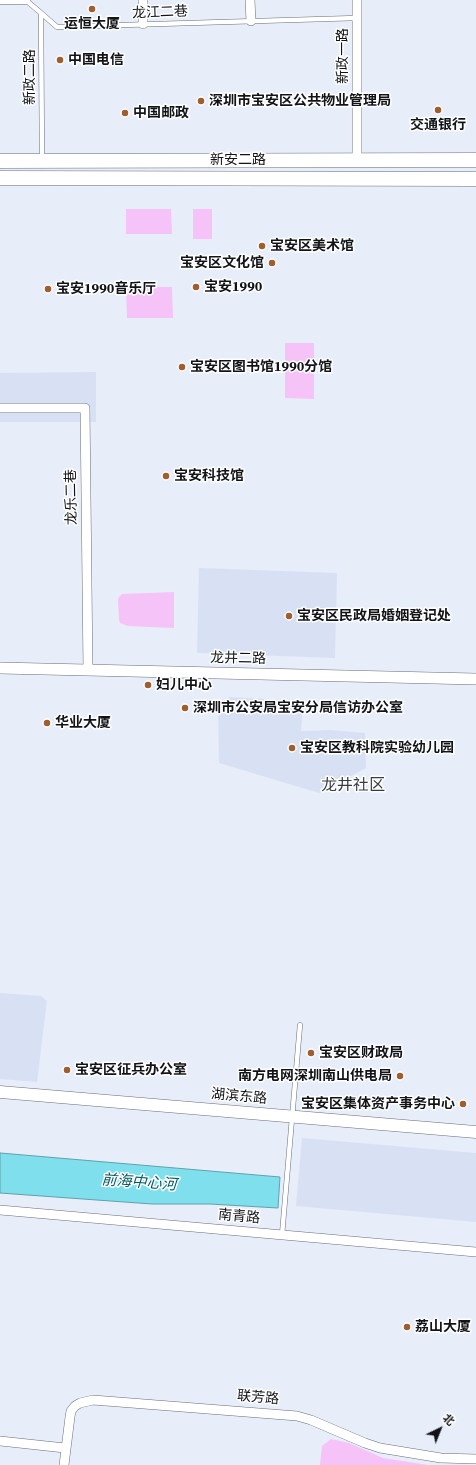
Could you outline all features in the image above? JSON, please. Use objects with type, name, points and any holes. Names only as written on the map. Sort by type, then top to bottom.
[{"type":"main road","name":"新安二路","points":[[0,161],[476,160]]},
{"type":"main road","name":"新安二路","points":[[0,178],[476,179]]},
{"type":"main road","name":"湖滨东路","points":[[0,1092],[476,1132]]},
{"type":"street","points":[[143,0],[143,24]]},
{"type":"street","points":[[250,0],[251,21]]},
{"type":"street","name":"新政一路","points":[[356,160],[357,0]]},
{"type":"street","name":"龙乐二巷","points":[[0,408],[84,408],[88,670]]},
{"type":"street","name":"龙井二路","points":[[0,668],[476,679]]},
{"type":"street","name":"南青路","points":[[0,1210],[476,1252]]},
{"type":"street","name":"联芳路","points":[[64,1465],[71,1411],[75,1406],[86,1400],[297,1416],[311,1420],[380,1448],[441,1458],[476,1459]]},
{"type":"street","points":[[0,1441],[66,1448]]},
{"type":"lane","points":[[0,2],[28,1],[41,13]]},
{"type":"lane","name":"龙江二巷","points":[[41,13],[57,27],[357,18]]},
{"type":"lane","name":"新政二路","points":[[41,13],[42,160]]},
{"type":"lane","points":[[282,1235],[300,1025]]},
{"type":"shaded area","points":[[126,209],[171,209],[172,234],[126,234]]},
{"type":"shaded area","points":[[193,209],[212,209],[212,239],[193,239]]},
{"type":"shaded area","points":[[126,287],[172,287],[173,318],[127,318]]},
{"type":"shaded area","points":[[285,343],[314,343],[314,399],[285,398]]},
{"type":"shaded area","points":[[96,372],[96,422],[0,422],[0,373]]},
{"type":"shaded area","points":[[199,568],[337,573],[335,658],[197,653]]},
{"type":"shaded area","points":[[174,592],[174,628],[128,626],[120,623],[118,600],[122,594]]},
{"type":"shaded area","name":"宝安区教科院实验幼儿园","points":[[229,697],[303,701],[301,731],[330,730],[365,733],[366,768],[319,793],[219,763],[218,705]]},
{"type":"shaded area","points":[[0,993],[41,996],[47,1001],[37,1082],[0,1079]]},
{"type":"shaded area","points":[[302,1138],[476,1153],[476,1222],[296,1206]]},
{"type":"shaded area","points":[[331,1439],[349,1443],[383,1458],[428,1465],[320,1465],[322,1446]]},
{"type":"water","name":"前海中心河","points":[[0,1153],[280,1177],[278,1208],[210,1204],[152,1204],[0,1193]]},
{"type":"place","name":"运恒大厦","points":[[92,9]]},
{"type":"place","name":"中国电信","points":[[60,60]]},
{"type":"place","name":"深圳市宝安区公共物业管理局","points":[[201,101]]},
{"type":"place","name":"交通银行","points":[[438,110]]},
{"type":"place","name":"中国邮政","points":[[125,113]]},
{"type":"place","name":"宝安区美术馆","points":[[262,246]]},
{"type":"place","name":"宝安区文化馆","points":[[272,263]]},
{"type":"place","name":"宝安1990","points":[[196,287]]},
{"type":"place","name":"宝安1990音乐厅","points":[[48,289]]},
{"type":"place","name":"宝安区图书馆1990分馆","points":[[182,367]]},
{"type":"place","name":"宝安科技馆","points":[[166,476]]},
{"type":"place","name":"宝安区民政局婚姻登记处","points":[[289,616]]},
{"type":"place","name":"妇儿中心","points":[[148,685]]},
{"type":"place","name":"深圳市公安局宝安分局信访办公室","points":[[185,708]]},
{"type":"place","name":"华业大厦","points":[[47,723]]},
{"type":"place","name":"宝安区教科院实验幼儿园","points":[[292,748]]},
{"type":"place","name":"宝安区财政局","points":[[311,1053]]},
{"type":"place","name":"宝安区征兵办公室","points":[[67,1070]]},
{"type":"place","name":"南方电网深圳南山供电局","points":[[400,1076]]},
{"type":"place","name":"宝安区集体资产事务中心","points":[[463,1104]]},
{"type":"place","name":"荔山大厦","points":[[407,1327]]},
{"type":"district","name":"龙井社区","points":[[353,786]]}]
